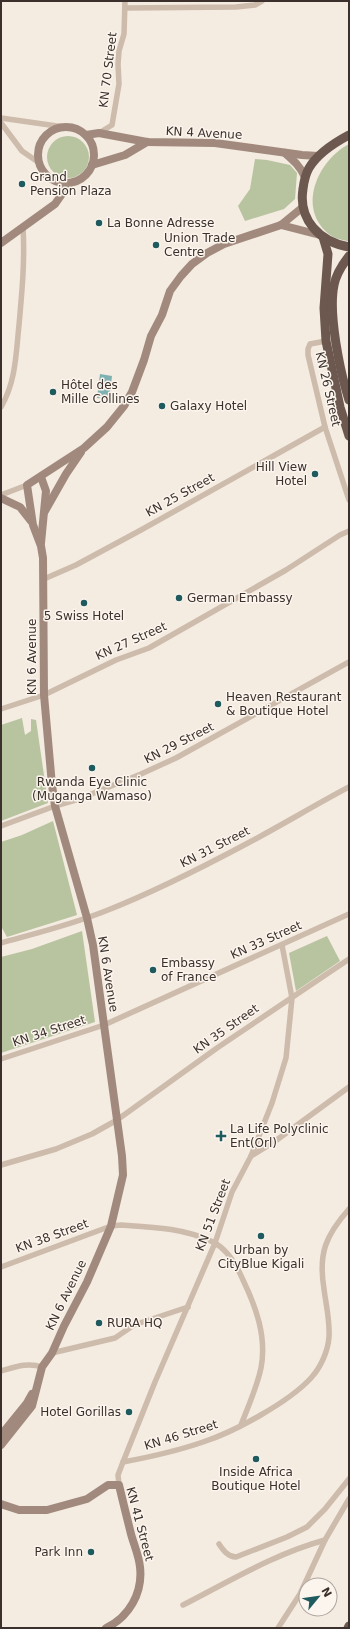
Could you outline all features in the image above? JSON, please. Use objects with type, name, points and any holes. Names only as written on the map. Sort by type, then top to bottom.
[{"type":"highway","points":[[349,135],[336,141],[318,156],[309,167],[305,177],[302,197],[303,207],[307,217],[321,236],[328,254],[324,308],[326,341],[340,407],[349,436]]},
{"type":"highway","points":[[321,236],[336,245],[349,247]]},
{"type":"highway","points":[[349,256],[337,273],[334,286],[333,303],[337,345],[349,400]]},
{"type":"main road","points":[[64,127],[72,128],[86,136],[93,149],[94,157],[89,172],[83,178],[69,184],[51,180],[44,175],[38,162],[37,152],[40,142],[46,134],[55,129],[64,127]]},
{"type":"main road","name":"KN 4 Avenue","points":[[86,136],[99,133],[147,142],[215,143],[284,153],[318,156]]},
{"type":"main road","name":"KN 4 Avenue","points":[[92,165],[125,154],[147,142]]},
{"type":"main road","points":[[284,153],[297,164],[305,177]]},
{"type":"main road","points":[[1,242],[55,204],[69,184]]},
{"type":"main road","points":[[27,485],[84,448],[107,427],[124,406],[132,392],[151,336],[162,315],[170,291],[192,264],[207,253],[247,236],[281,225],[303,207]]},
{"type":"main road","points":[[281,225],[321,236]]},
{"type":"main road","points":[[45,511],[66,474],[84,448]]},
{"type":"main road","name":"KN 6 Avenue","points":[[1,1445],[32,1406],[42,1366],[52,1353],[64,1326],[88,1282],[111,1226],[123,1175],[122,1156],[93,945],[56,806],[49,754],[44,695],[44,579],[41,546],[46,491],[41,477]]},
{"type":"main road","name":"KN 6 Avenue","points":[[27,485],[33,525],[41,546]]},
{"type":"main road","points":[[1,497],[20,507],[33,525]]},
{"type":"main road","name":"KN 6 Avenue","points":[[1,1436],[27,1403],[35,1390]]},
{"type":"main road","name":"KN 41 Street","points":[[1,1504],[19,1510],[47,1510],[87,1499],[108,1485],[119,1486],[140,1567],[140,1581],[137,1594],[130,1609],[122,1618],[106,1628]]},
{"type":"main road","name":"KN 41 Street","points":[[1,1498],[20,1505],[27,1510]]},
{"type":"street","name":"KN 70 Street","points":[[99,133],[112,125],[119,84],[118,64],[119,51],[124,34],[125,1]]},
{"type":"street","points":[[125,8],[236,7],[255,5],[262,1]]},
{"type":"street","points":[[1,118],[64,127]]},
{"type":"street","points":[[1,123],[22,151],[38,162]]},
{"type":"street","points":[[1,407],[9,391],[15,369],[24,265],[23,227]]},
{"type":"street","name":"KN 26 Street","points":[[326,341],[314,342],[308,349],[315,389],[325,427],[349,500]]},
{"type":"street","name":"KN 25 Street","points":[[44,579],[76,565],[141,530],[325,427]]},
{"type":"street","points":[[1,497],[27,485]]},
{"type":"street","name":"KN 27 Street","points":[[1,709],[44,695],[116,660],[149,648],[272,578],[340,535],[349,531]]},
{"type":"street","name":"KN 29 Street","points":[[1,826],[79,799],[176,758],[349,662]]},
{"type":"street","name":"KN 31 Street","points":[[1,943],[87,918],[189,873],[249,843],[314,805],[349,787]]},
{"type":"street","name":"KN 33 Street","points":[[104,1025],[349,914]]},
{"type":"street","name":"KN 51 Street","points":[[119,1486],[118,1475],[123,1462],[155,1382],[215,1243],[232,1192],[251,1156],[272,1103],[286,1058],[292,998],[282,944]]},
{"type":"street","name":"KN 35 Street","points":[[1,1165],[56,1149],[92,1134],[117,1120],[217,1048],[349,959]]},
{"type":"street","name":"KN 34 Street","points":[[1,1059],[104,1025]]},
{"type":"street","points":[[251,1156],[274,1142],[349,1087]]},
{"type":"street","name":"KN 46 Street","points":[[123,1462],[203,1442],[241,1426],[271,1409],[312,1378],[321,1363],[327,1346],[329,1326],[329,1313],[322,1275],[322,1256],[328,1237],[349,1209]]},
{"type":"street","points":[[111,1226],[120,1225],[178,1230],[191,1233],[215,1243],[228,1255],[241,1276],[255,1307],[262,1334],[262,1359],[260,1369],[241,1426]]},
{"type":"street","name":"KN 38 Street","points":[[1,1267],[111,1226]]},
{"type":"street","points":[[52,1353],[115,1338],[134,1325],[188,1307]]},
{"type":"street","points":[[1,1371],[17,1366],[34,1364],[42,1366]]},
{"type":"street","points":[[219,1544],[224,1552],[236,1557],[306,1527],[314,1520],[349,1479]]},
{"type":"street","points":[[278,1628],[300,1594],[325,1540],[349,1499]]},
{"type":"street","points":[[183,1605],[250,1569],[300,1547],[325,1540]]},
{"type":"green space","points":[[68,136],[83,142],[89,157],[83,172],[68,178],[53,172],[47,157],[53,142]]},
{"type":"green space","points":[[349,144],[349,241],[347,241],[330,235],[320,224],[314,212],[313,199],[315,186],[320,173],[338,152]]},
{"type":"green space","points":[[255,159],[290,165],[297,173],[295,199],[284,209],[245,221],[238,206],[250,189]]},
{"type":"green space","points":[[22,718],[25,735],[31,731],[31,719],[36,720],[48,803],[1,821],[1,725]]},
{"type":"green space","points":[[53,821],[77,915],[7,937],[1,928],[1,842],[22,835]]},
{"type":"green space","points":[[82,931],[95,1022],[1,1053],[1,957],[32,949]]},
{"type":"green space","points":[[327,936],[340,961],[296,991],[289,953]]},
{"type":"water","points":[[100,374],[112,376],[109,399],[97,398]]},
{"type":"place","name":"Grand Pension Plaza","points":[[22,184]]},
{"type":"place","name":"La Bonne Adresse","points":[[99,223]]},
{"type":"place","name":"Union Trade Centre","points":[[156,245]]},
{"type":"place","name":"Hôtel des Mille Collines","points":[[53,392]]},
{"type":"place","name":"Galaxy Hotel","points":[[162,406]]},
{"type":"place","name":"Hill View Hotel","points":[[315,474]]},
{"type":"place","name":"German Embassy","points":[[179,598]]},
{"type":"place","name":"5 Swiss Hotel","points":[[84,603]]},
{"type":"place","name":"Heaven Restaurant & Boutique Hotel","points":[[218,704]]},
{"type":"place","name":"Rwanda Eye Clinic (Muganga Wamaso)","points":[[92,768]]},
{"type":"place","name":"Embassy of France","points":[[153,970]]},
{"type":"place","name":"La Life Polyclinic Ent(Orl)","points":[[221,1136]]},
{"type":"place","name":"Urban by CityBlue Kigali","points":[[261,1236]]},
{"type":"place","name":"RURA HQ","points":[[99,1323]]},
{"type":"place","name":"Hotel Gorillas","points":[[129,1412]]},
{"type":"place","name":"Inside Africa Boutique Hotel","points":[[256,1459]]},
{"type":"place","name":"Park Inn","points":[[91,1552]]}]
